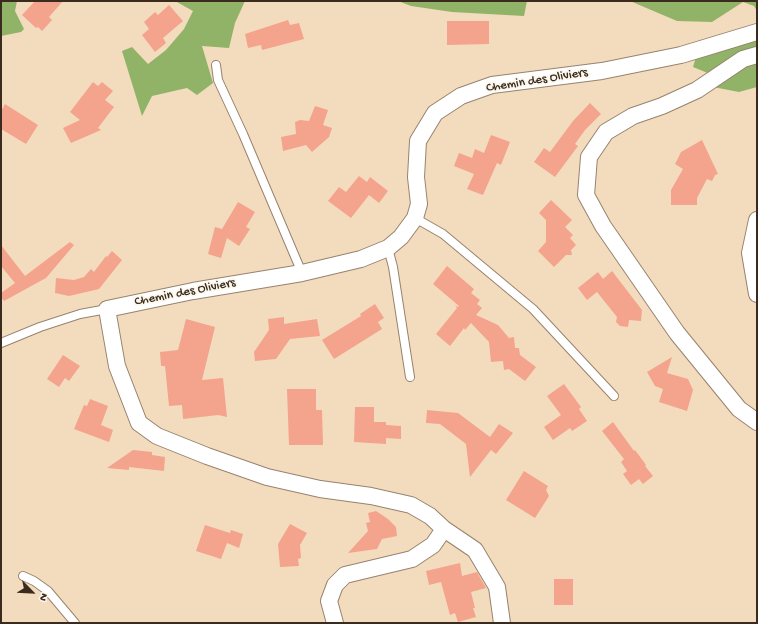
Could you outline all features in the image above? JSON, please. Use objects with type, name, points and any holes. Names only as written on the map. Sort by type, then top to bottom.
[{"type":"street","name":"Chemin des Oliviers","points":[[107,309],[193,290],[302,273],[361,259],[388,248],[401,237],[415,218],[419,204],[416,177],[418,141],[435,113],[460,96],[492,85],[602,71],[681,56],[757,32]]},
{"type":"street","points":[[757,55],[743,60],[697,90],[662,106],[633,116],[606,132],[589,157],[586,195],[603,226],[677,333],[739,410],[757,422]]},
{"type":"street","points":[[757,220],[750,253],[757,294]]},
{"type":"street","points":[[107,309],[117,366],[139,423],[157,436],[266,477],[320,490],[371,496],[411,505],[430,516],[444,529],[475,550],[497,587],[502,623]]},
{"type":"street","points":[[335,623],[329,601],[335,585],[345,575],[412,560],[433,545],[444,529]]},
{"type":"lane","points":[[216,65],[218,80],[302,273]]},
{"type":"lane","points":[[415,218],[443,234],[533,309],[614,396]]},
{"type":"lane","points":[[388,248],[393,267],[410,377]]},
{"type":"lane","points":[[1,343],[40,327],[80,314],[107,309]]},
{"type":"lane","points":[[23,576],[34,581],[48,591],[75,623]]},
{"type":"green space","points":[[1,1],[17,1],[15,11],[24,29],[21,32],[1,36]]},
{"type":"green space","points":[[175,1],[245,1],[235,23],[229,48],[202,46],[213,83],[197,95],[187,88],[152,96],[142,116],[122,51],[132,47],[148,64],[166,50],[184,29],[193,11]]},
{"type":"green space","points":[[398,1],[527,1],[524,16],[452,12],[411,6]]},
{"type":"green space","points":[[630,1],[757,1],[757,11],[754,6],[743,2],[712,22],[677,21]]},
{"type":"green space","points":[[757,37],[757,87],[739,92],[713,87],[710,74],[693,67],[696,57]]},
{"type":"building","points":[[35,1],[63,1],[49,17],[52,20],[42,31],[38,27],[36,28],[22,15]]},
{"type":"building","points":[[169,5],[183,21],[163,38],[166,43],[155,52],[142,35],[149,29],[144,22],[155,12],[158,15]]},
{"type":"building","points":[[288,20],[290,25],[299,23],[304,39],[262,50],[261,45],[248,48],[245,34]]},
{"type":"building","points":[[447,21],[489,21],[489,44],[447,45]]},
{"type":"building","points":[[93,82],[98,86],[102,82],[113,91],[105,100],[114,107],[98,128],[101,130],[71,143],[63,128],[80,120],[70,112]]},
{"type":"building","points":[[590,103],[601,114],[585,130],[575,144],[578,146],[555,177],[534,162],[544,148],[550,152],[573,121]]},
{"type":"building","points":[[5,104],[38,125],[26,144],[1,129],[1,111]]},
{"type":"building","points":[[315,106],[328,110],[323,125],[332,128],[329,137],[312,152],[306,145],[283,151],[281,137],[296,134],[295,122],[300,120],[309,121]]},
{"type":"building","points":[[491,135],[510,142],[501,165],[497,163],[483,195],[467,189],[474,174],[454,166],[459,153],[472,158],[475,149],[484,153]]},
{"type":"building","points":[[702,140],[718,174],[715,175],[712,181],[707,179],[697,198],[697,205],[671,205],[671,190],[683,169],[675,164],[681,152]]},
{"type":"building","points":[[359,176],[367,182],[370,177],[388,191],[379,203],[369,195],[351,218],[328,201],[339,187],[346,192]]},
{"type":"building","points":[[551,200],[572,220],[565,227],[573,235],[570,238],[576,245],[571,250],[572,255],[566,255],[554,267],[538,251],[546,242],[546,220],[539,213]]},
{"type":"building","points":[[238,202],[255,212],[246,227],[250,229],[239,246],[227,238],[221,258],[208,254],[215,227],[222,229]]},
{"type":"building","points":[[70,242],[74,245],[46,278],[4,301],[1,297],[1,293],[15,283],[1,266],[1,245],[25,276]]},
{"type":"building","points":[[112,251],[122,260],[99,289],[69,296],[55,293],[56,278],[74,280],[84,277],[91,269],[94,272],[106,256],[107,257]]},
{"type":"building","points":[[447,266],[474,289],[471,293],[480,300],[477,304],[482,308],[476,315],[498,325],[509,338],[514,337],[515,348],[519,348],[520,355],[536,367],[525,381],[509,369],[504,370],[503,361],[491,362],[489,342],[471,323],[465,330],[464,328],[450,346],[436,334],[457,308],[455,305],[458,307],[459,306],[433,284]]},
{"type":"building","points":[[612,271],[642,310],[641,321],[629,320],[628,327],[620,326],[616,322],[617,317],[597,292],[587,300],[578,288],[598,272],[603,279]]},
{"type":"building","points":[[375,304],[384,318],[378,322],[382,329],[334,359],[322,340],[361,316],[360,314]]},
{"type":"building","points":[[284,317],[284,324],[317,319],[320,336],[290,339],[276,359],[255,361],[254,352],[269,330],[268,319]]},
{"type":"building","points":[[186,319],[215,327],[202,380],[223,378],[227,417],[218,415],[183,419],[182,405],[169,406],[165,366],[161,366],[160,352],[178,350]]},
{"type":"building","points":[[63,355],[80,366],[69,381],[65,378],[59,387],[47,379]]},
{"type":"building","points":[[672,357],[667,373],[688,379],[693,390],[687,411],[659,402],[663,389],[655,386],[647,372]]},
{"type":"building","points":[[564,384],[581,407],[579,409],[587,421],[572,431],[570,428],[553,440],[544,427],[561,415],[547,396]]},
{"type":"building","points":[[287,389],[316,389],[316,410],[322,410],[323,445],[289,445]]},
{"type":"building","points":[[90,399],[108,406],[101,425],[113,430],[109,442],[74,429],[84,405],[87,406]]},
{"type":"building","points":[[355,407],[374,407],[374,422],[386,422],[386,425],[401,426],[401,439],[386,438],[386,444],[354,442]]},
{"type":"building","points":[[427,410],[458,413],[490,437],[499,424],[513,433],[496,454],[491,450],[470,477],[466,444],[440,424],[426,423]]},
{"type":"building","points":[[613,422],[653,476],[643,484],[639,479],[631,485],[623,474],[627,471],[621,462],[624,459],[602,431]]},
{"type":"building","points":[[133,450],[152,452],[152,455],[165,457],[164,471],[129,467],[129,470],[107,468]]},
{"type":"building","points":[[524,471],[548,486],[546,490],[549,496],[535,518],[506,500]]},
{"type":"building","points":[[376,511],[388,519],[396,527],[397,536],[382,539],[377,549],[348,553],[368,531],[366,523],[370,522],[368,513]]},
{"type":"building","points":[[290,524],[307,533],[300,545],[301,558],[298,559],[299,566],[280,567],[278,544]]},
{"type":"building","points":[[205,525],[230,533],[231,530],[243,534],[239,548],[227,543],[221,559],[196,551]]},
{"type":"building","points":[[460,563],[462,576],[477,572],[486,588],[471,592],[476,617],[458,622],[455,613],[450,615],[441,582],[429,585],[426,571]]},
{"type":"building","points":[[554,579],[573,579],[573,605],[554,605]]}]
